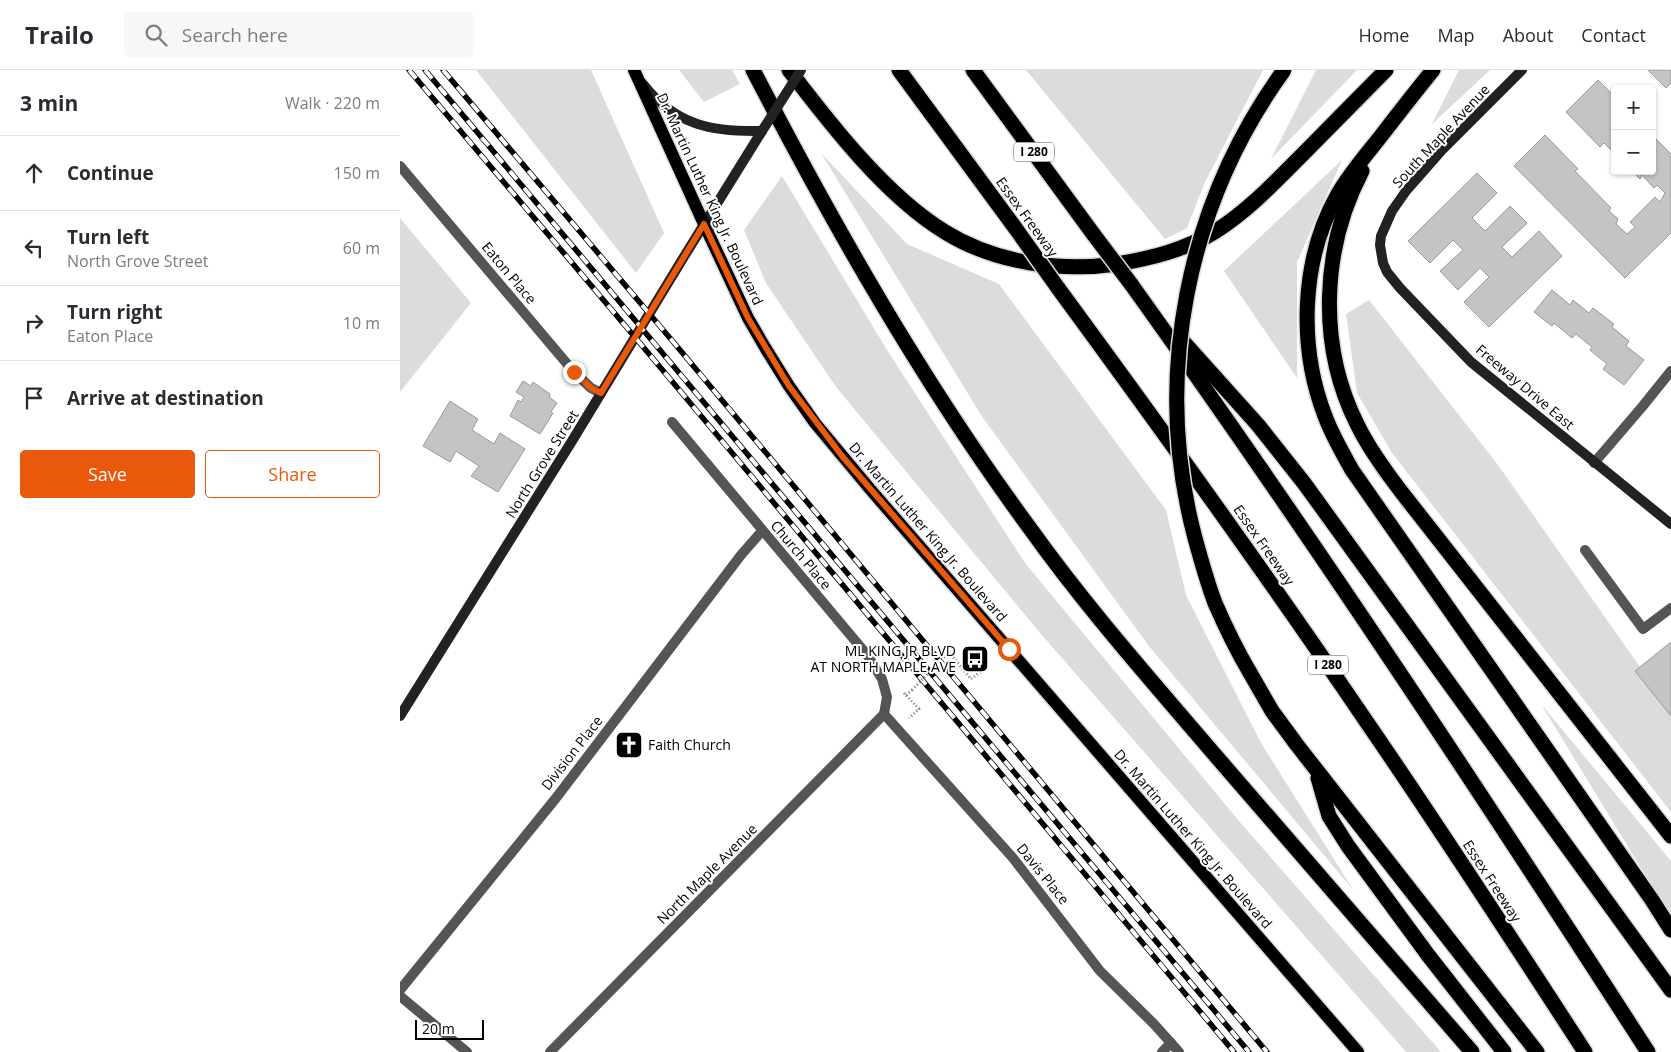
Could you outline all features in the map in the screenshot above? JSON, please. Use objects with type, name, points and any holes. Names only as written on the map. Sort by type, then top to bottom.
[{"type":"highway","points":[[753,70],[835,222],[890,318],[958,426],[1024,520],[1094,613],[1472,1052]]},
{"type":"highway","points":[[788,70],[875,172],[907,204],[932,223],[947,233],[977,247],[1013,259],[1048,266],[1066,267],[1102,266],[1161,256],[1198,241],[1216,231],[1268,189],[1386,70]]},
{"type":"highway","name":"Essex Freeway","points":[[899,70],[1158,423],[1315,646],[1585,1052]]},
{"type":"highway","name":"I 280","points":[[973,70],[1131,284],[1268,479],[1510,838],[1648,1052]]},
{"type":"highway","points":[[1284,70],[1251,120],[1232,156],[1215,194],[1191,272],[1178,356],[1177,398],[1182,480],[1190,519],[1214,601],[1231,639],[1272,711],[1315,769],[1537,1052]]},
{"type":"highway","points":[[1433,70],[1353,172],[1339,193],[1323,228],[1312,264],[1308,301],[1308,336],[1314,376],[1324,414],[1352,470],[1671,930]]},
{"type":"highway","points":[[1384,131],[1359,177],[1346,210],[1336,244],[1330,278],[1329,314],[1333,350],[1349,408],[1367,442],[1403,494],[1671,836]]},
{"type":"highway","points":[[1131,284],[1231,394],[1299,476],[1671,990]]},
{"type":"highway","points":[[1315,769],[1329,816],[1348,846],[1428,955],[1504,1052]]},
{"type":"main road","name":"North Grove Street","points":[[400,716],[801,70]]},
{"type":"main road","name":"South Maple Avenue","points":[[1381,254],[1381,236],[1392,211],[1406,191],[1442,150],[1522,70]]},
{"type":"main road","points":[[635,72],[657,100],[693,123],[720,130],[762,131]]},
{"type":"main road","name":"Dr. Martin Luther King Jr. Boulevard","points":[[635,72],[748,318],[789,386],[815,423],[1358,1052]]},
{"type":"main road","name":"Freeway Drive East","points":[[1381,254],[1387,272],[1392,279],[1471,362],[1671,524]]},
{"type":"street","name":"Eaton Place","points":[[400,166],[574,372],[591,388],[601,393]]},
{"type":"street","points":[[1594,463],[1671,371]]},
{"type":"street","name":"Church Place","points":[[672,422],[868,656],[882,679],[887,697],[884,714]]},
{"type":"street","name":"Division Place","points":[[400,990],[556,798],[741,555],[762,531]]},
{"type":"street","points":[[1585,550],[1642,629],[1671,608]]},
{"type":"street","name":"Davis Place","points":[[884,714],[1013,858],[1100,970],[1179,1052]]},
{"type":"street","name":"North Maple Avenue","points":[[550,1052],[884,714]]},
{"type":"street","points":[[400,996],[467,1052]]},
{"type":"street","points":[[1162,1052],[1171,1043]]},
{"type":"path","points":[[915,714],[919,709],[906,695],[949,652],[972,679],[984,669]]},
{"type":"shaded area","points":[[476,70],[591,70],[664,233],[636,273]]},
{"type":"shaded area","points":[[679,70],[732,70],[740,84],[704,102]]},
{"type":"shaded area","points":[[1026,70],[1263,70],[1205,182],[1187,228],[1165,239]]},
{"type":"shaded area","points":[[1316,70],[1357,70],[1271,159]]},
{"type":"shaded area","points":[[1459,70],[1490,70],[1432,124]]},
{"type":"shaded area","points":[[821,153],[907,244],[999,284],[1166,510],[1186,595],[1261,743],[1354,891],[1148,645],[981,415]]},
{"type":"shaded area","points":[[1342,160],[1297,262],[1297,378],[1224,271]]},
{"type":"shaded area","points":[[782,176],[887,350],[1025,563],[1239,821],[1441,1052],[1406,1052],[1041,634],[836,387],[766,283],[744,230]]},
{"type":"shaded area","points":[[400,218],[471,303],[400,392]]},
{"type":"shaded area","points":[[1369,300],[1498,465],[1671,711],[1671,812],[1392,453],[1357,393],[1346,314]]},
{"type":"shaded area","points":[[1541,704],[1671,861],[1671,917]]},
{"type":"building","points":[[1648,70],[1671,70],[1671,83],[1666,88]]},
{"type":"building","points":[[1598,80],[1611,93],[1611,150],[1604,143],[1600,147],[1566,112]]},
{"type":"building","points":[[1545,135],[1578,169],[1575,171],[1611,208],[1609,211],[1618,219],[1616,224],[1627,234],[1635,227],[1630,222],[1655,197],[1660,202],[1665,193],[1657,185],[1654,188],[1642,175],[1656,175],[1656,139],[1671,154],[1671,233],[1625,278],[1514,166]]},
{"type":"building","points":[[1477,173],[1497,193],[1472,218],[1485,231],[1510,206],[1527,223],[1502,247],[1512,257],[1539,231],[1562,256],[1489,327],[1464,302],[1489,277],[1480,268],[1458,290],[1440,271],[1463,250],[1453,240],[1430,263],[1408,241]]},
{"type":"building","points":[[1552,290],[1570,305],[1573,300],[1589,313],[1593,308],[1614,324],[1612,327],[1629,341],[1626,346],[1644,360],[1624,385],[1603,369],[1607,364],[1590,350],[1592,347],[1576,334],[1572,338],[1554,323],[1552,326],[1534,312]]},
{"type":"building","points":[[523,381],[531,386],[533,382],[550,394],[549,397],[557,403],[540,434],[510,416],[518,400],[521,402],[524,397],[516,392]]},
{"type":"building","points":[[450,401],[478,419],[472,430],[494,444],[500,433],[525,449],[498,492],[471,476],[479,466],[456,451],[450,462],[423,446]]},
{"type":"building","points":[[1671,642],[1671,716],[1635,671]]},
{"type":"railway","points":[[409,70],[1234,1052]]},
{"type":"railway","points":[[425,70],[1249,1052]]},
{"type":"railway","points":[[443,70],[675,344],[1267,1052]]},
{"type":"place","name":"ML KING JR BLVD AT NORTH MAPLE AVE","points":[[975,659]]},
{"type":"place","name":"Faith Church","points":[[629,745]]},
{"type":"route","points":[[574,372],[591,388],[601,393],[704,224],[748,318],[789,386],[815,423],[1009,649]]}]
